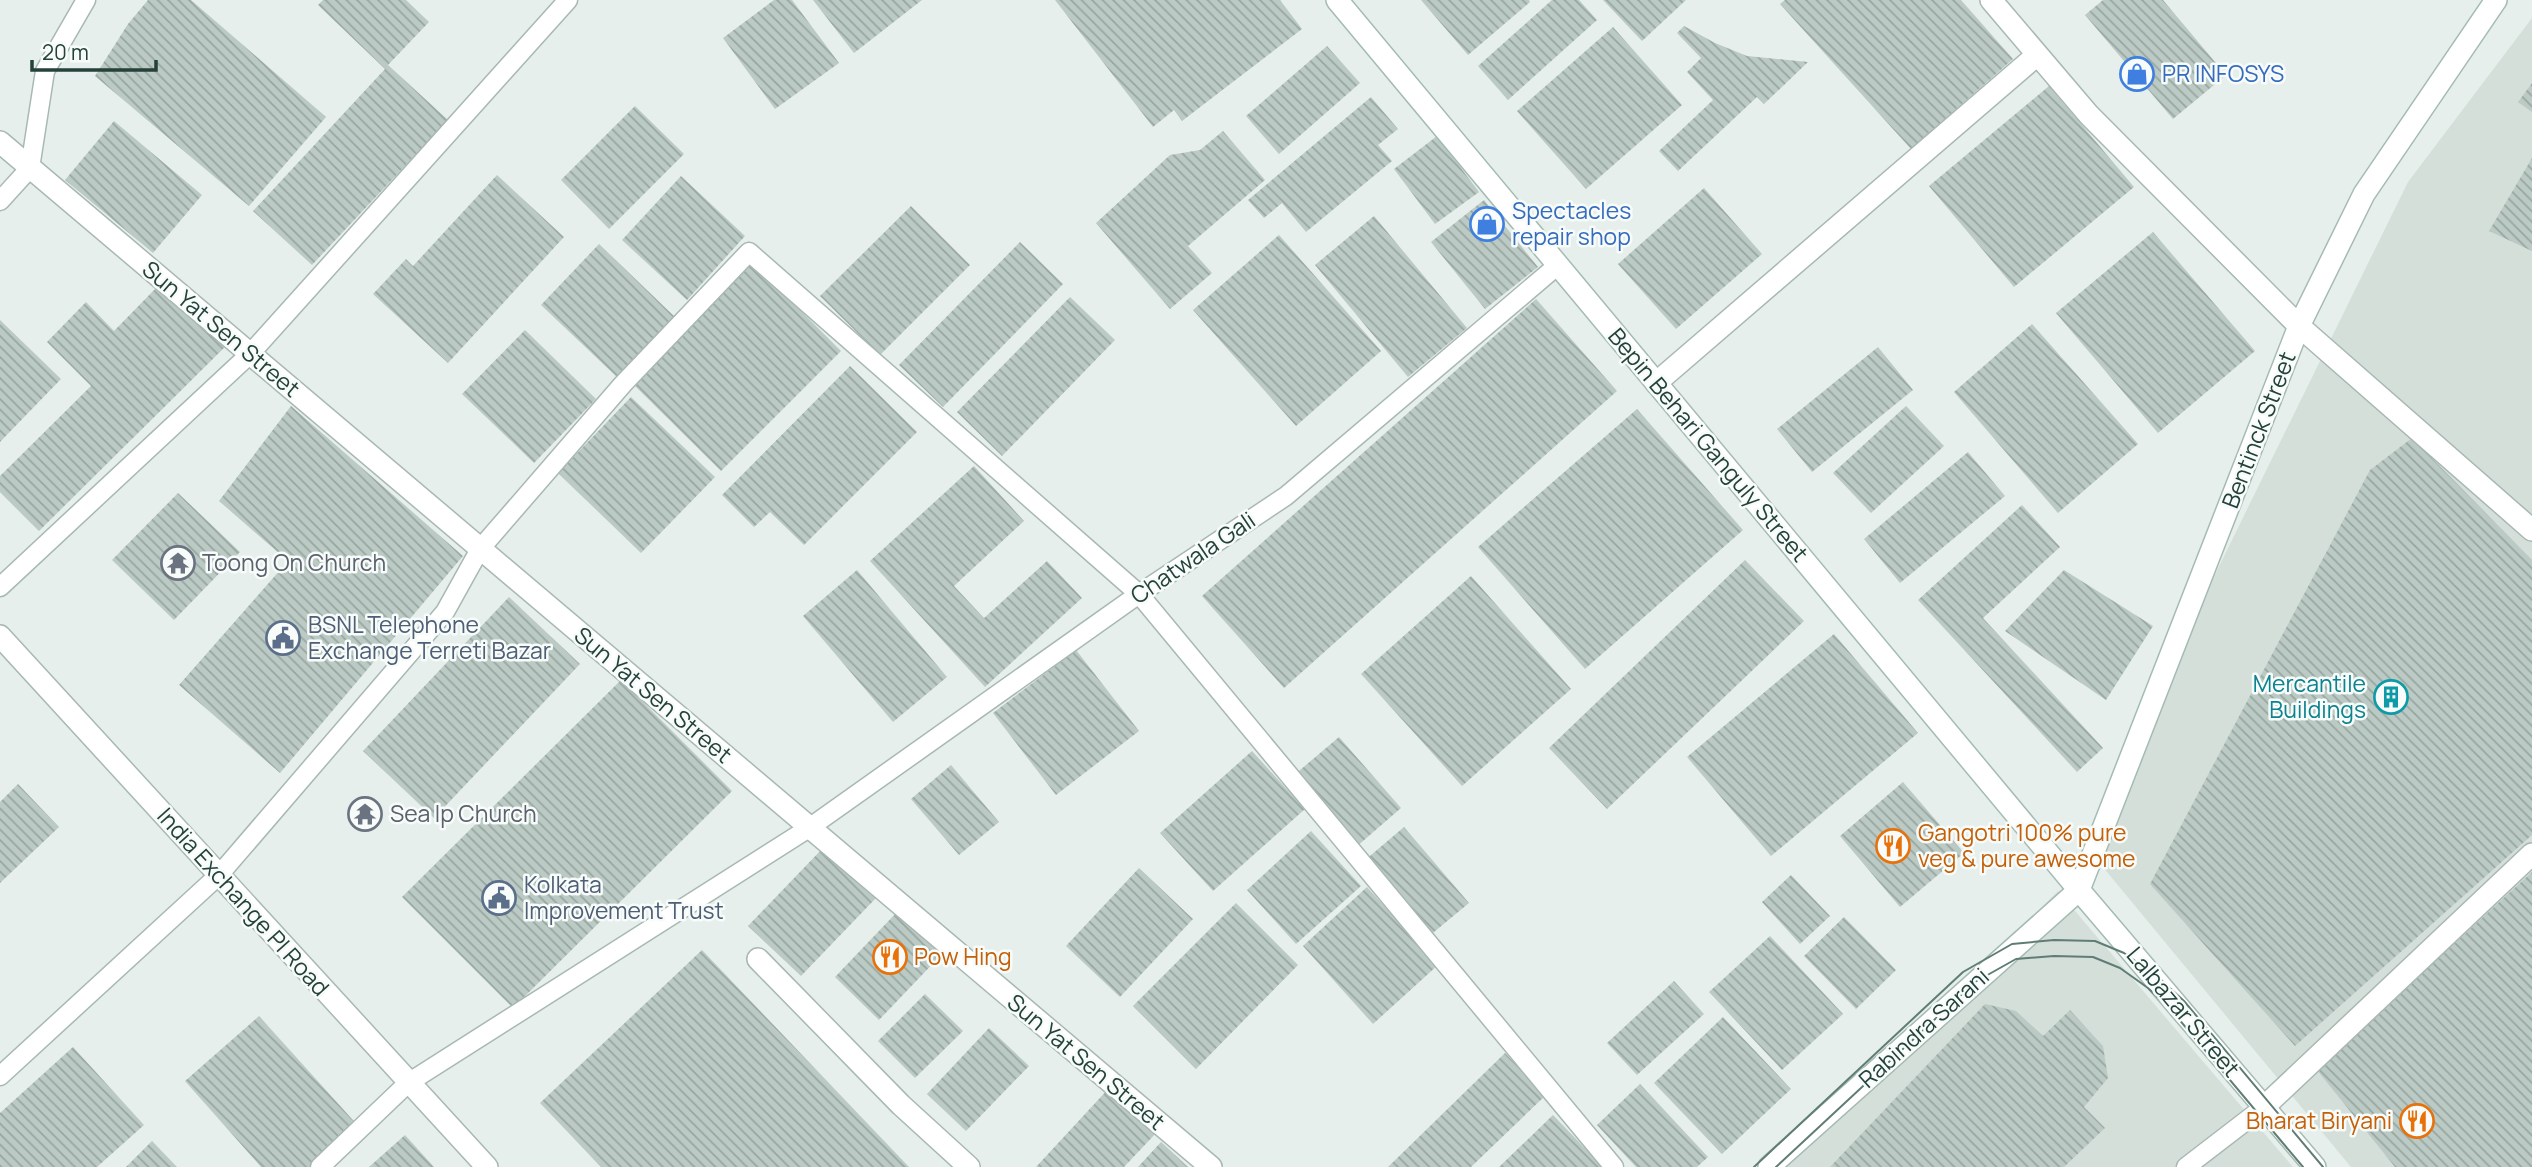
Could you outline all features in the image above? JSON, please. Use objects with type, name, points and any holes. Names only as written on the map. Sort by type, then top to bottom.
[{"type":"street","name":"Bepin Behari Ganguly Street","points":[[1337,0],[2079,890]]},
{"type":"street","points":[[1991,0],[2089,115],[2300,326],[2532,530]]},
{"type":"street","name":"Bentinck Street","points":[[2079,890],[2300,326],[2364,194],[2496,0]]},
{"type":"street","points":[[1656,383],[2037,55]]},
{"type":"street","name":"Sun Yat Sen Street","points":[[0,142],[1211,1167]]},
{"type":"street","name":"India Exchange PI Road","points":[[0,636],[487,1167]]},
{"type":"street","points":[[2264,1107],[2532,854]]},
{"type":"street","name":"Lalbazar Street","points":[[2079,890],[2315,1167]]},
{"type":"street","name":"Rabindra Sarani","points":[[1769,1167],[2079,890]]},
{"type":"street","points":[[758,959],[901,1105],[969,1167]]},
{"type":"lane","points":[[0,201],[30,168],[45,71],[86,0]]},
{"type":"lane","points":[[0,587],[250,354],[568,0]]},
{"type":"lane","points":[[0,1076],[219,875],[445,612],[480,549],[623,384],[750,252],[1139,594],[1614,1167]]},
{"type":"lane","name":"Chatwala Gali","points":[[320,1167],[408,1083],[810,828],[1139,594],[1286,496],[1558,265]]},
{"type":"lane","points":[[2186,1167],[2264,1107]]},
{"type":"shaded area","points":[[2532,18],[2532,1167],[2351,1167],[2083,843],[2408,182]]},
{"type":"shaded area","points":[[2058,891],[2293,1167],[1781,1167]]},
{"type":"building","points":[[148,0],[191,0],[326,117],[249,206],[95,76],[128,24]]},
{"type":"building","points":[[323,0],[406,0],[429,22],[388,65],[448,120],[312,265],[253,211],[385,69],[318,5]]},
{"type":"building","points":[[774,0],[792,0],[839,63],[775,109],[723,38]]},
{"type":"building","points":[[813,0],[922,0],[854,53]]},
{"type":"building","points":[[1055,0],[1280,0],[1302,29],[1182,121],[1174,110],[1153,127]]},
{"type":"building","points":[[1421,0],[1529,0],[1530,2],[1468,55]]},
{"type":"building","points":[[1552,0],[1579,0],[1597,20],[1508,100],[1478,66]]},
{"type":"building","points":[[1603,0],[1686,0],[1642,41]]},
{"type":"building","points":[[1785,0],[1961,0],[2013,59],[1911,149],[1780,4]]},
{"type":"building","points":[[2103,0],[2163,0],[2226,75],[2173,119],[2085,15]]},
{"type":"building","points":[[1684,26],[1747,56],[1808,62],[1764,104],[1757,97],[1678,171],[1659,151],[1713,100],[1687,72],[1701,58],[1677,33]]},
{"type":"building","points":[[1613,27],[1682,105],[1586,189],[1517,111]]},
{"type":"building","points":[[1327,46],[1360,83],[1279,154],[1246,116]]},
{"type":"building","points":[[2532,83],[2532,112],[2518,102]]},
{"type":"building","points":[[2049,86],[2134,187],[2014,287],[1929,186]]},
{"type":"building","points":[[1371,97],[1398,129],[1378,145],[1392,161],[1306,232],[1282,203],[1264,218],[1248,200]]},
{"type":"building","points":[[635,106],[684,154],[609,229],[561,180]]},
{"type":"building","points":[[114,121],[202,195],[153,253],[65,180]]},
{"type":"building","points":[[1223,131],[1265,180],[1188,246],[1212,273],[1170,309],[1096,223],[1170,155],[1200,150]]},
{"type":"building","points":[[1437,136],[1479,192],[1435,224],[1394,169]]},
{"type":"building","points":[[2532,158],[2532,251],[2489,231]]},
{"type":"building","points":[[497,175],[564,237],[448,363],[373,294],[406,259],[413,266]]},
{"type":"building","points":[[681,176],[745,236],[687,300],[622,240]]},
{"type":"building","points":[[1704,188],[1762,254],[1676,329],[1618,264]]},
{"type":"building","points":[[1484,200],[1538,267],[1485,309],[1431,242]]},
{"type":"building","points":[[911,206],[970,265],[880,355],[820,296]]},
{"type":"building","points":[[1374,216],[1467,328],[1408,377],[1315,265]]},
{"type":"building","points":[[2153,232],[2255,351],[2158,433],[2056,313]]},
{"type":"building","points":[[1279,235],[1381,351],[1296,426],[1193,310]]},
{"type":"building","points":[[1020,242],[1063,284],[943,407],[899,365]]},
{"type":"building","points":[[599,244],[676,318],[619,379],[541,305]]},
{"type":"building","points":[[751,261],[841,351],[721,471],[630,381]]},
{"type":"building","points":[[156,288],[227,345],[39,531],[0,492],[0,476],[91,386],[47,342],[86,302],[114,331]]},
{"type":"building","points":[[1070,297],[1115,340],[1002,456],[957,412]]},
{"type":"building","points":[[1536,299],[1617,391],[1284,688],[1202,596]]},
{"type":"building","points":[[0,320],[61,379],[0,442]]},
{"type":"building","points":[[2032,324],[2138,444],[2058,513],[1954,392]]},
{"type":"building","points":[[525,330],[596,399],[534,463],[462,394]]},
{"type":"building","points":[[1878,347],[1913,390],[1812,472],[1777,429]]},
{"type":"building","points":[[850,366],[917,432],[804,545],[770,512],[754,527],[722,495]]},
{"type":"building","points":[[631,397],[715,477],[641,553],[558,473]]},
{"type":"building","points":[[291,406],[463,556],[280,773],[179,685],[288,561],[219,501]]},
{"type":"building","points":[[1906,406],[1944,446],[1871,513],[1833,473]]},
{"type":"building","points":[[1637,409],[1743,530],[1585,669],[1478,547]]},
{"type":"building","name":"Mercantile Buildings","points":[[2412,438],[2532,560],[2532,835],[2295,1046],[2150,884],[2370,470]]},
{"type":"building","points":[[1968,452],[2005,496],[1900,583],[1864,539]]},
{"type":"building","points":[[974,466],[1024,521],[954,586],[984,618],[1047,561],[1082,598],[985,687],[870,561]]},
{"type":"building","points":[[178,493],[240,552],[174,620],[112,560]]},
{"type":"building","points":[[2022,505],[2060,547],[1983,618],[2103,748],[2077,772],[1918,600]]},
{"type":"building","points":[[1745,560],[1804,621],[1607,809],[1549,748]]},
{"type":"building","points":[[857,570],[947,677],[893,722],[803,616]]},
{"type":"building","points":[[2064,570],[2153,626],[2106,700],[2005,631]]},
{"type":"building","points":[[1471,576],[1571,689],[1462,786],[1361,674]]},
{"type":"building","points":[[509,597],[580,664],[434,818],[363,751]]},
{"type":"building","points":[[1834,634],[1918,733],[1771,856],[1687,757]]},
{"type":"building","points":[[1076,650],[1139,731],[1056,795],[993,713]]},
{"type":"building","points":[[621,680],[732,791],[513,1008],[402,897]]},
{"type":"building","points":[[1339,737],[1401,808],[1355,848],[1293,776]]},
{"type":"building","points":[[1252,751],[1305,809],[1213,891],[1160,833]]},
{"type":"building","points":[[951,765],[999,822],[959,855],[911,799]]},
{"type":"building","points":[[1903,782],[1964,853],[1900,907],[1840,836]]},
{"type":"building","points":[[18,784],[59,827],[0,883],[0,802]]},
{"type":"building","points":[[1404,827],[1469,903],[1428,937],[1364,861]]},
{"type":"building","points":[[1311,831],[1361,886],[1296,944],[1247,890]]},
{"type":"building","points":[[823,848],[876,898],[801,976],[748,926]]},
{"type":"building","points":[[1139,868],[1193,919],[1120,997],[1066,946]]},
{"type":"building","points":[[2532,872],[2532,1167],[2395,1167],[2317,1070]]},
{"type":"building","points":[[1791,875],[1830,916],[1800,944],[1762,902]]},
{"type":"building","points":[[1367,887],[1438,965],[1373,1024],[1303,946]]},
{"type":"building","points":[[1236,903],[1298,965],[1196,1069],[1133,1006]]},
{"type":"building","points":[[898,911],[942,954],[879,1020],[835,977]]},
{"type":"building","points":[[1844,917],[1896,970],[1856,1009],[1804,956]]},
{"type":"building","points":[[1770,936],[1843,1014],[1782,1070],[1709,992]]},
{"type":"building","points":[[702,950],[909,1167],[601,1167],[540,1103]]},
{"type":"building","points":[[1674,981],[1704,1014],[1637,1075],[1607,1043]]},
{"type":"building","points":[[925,994],[963,1031],[915,1078],[878,1041]]},
{"type":"building","points":[[1985,1004],[2016,1011],[2043,1036],[2070,1010],[2103,1046],[2108,1078],[2084,1107],[2105,1128],[2064,1167],[1830,1167]]},
{"type":"building","points":[[259,1016],[361,1129],[319,1167],[261,1167],[185,1081]]},
{"type":"building","points":[[1723,1017],[1791,1089],[1722,1154],[1654,1083]]},
{"type":"building","points":[[989,1028],[1029,1066],[966,1131],[927,1094]]},
{"type":"building","points":[[73,1047],[144,1125],[97,1167],[0,1167],[0,1113]]},
{"type":"building","points":[[1505,1053],[1546,1095],[1471,1167],[1388,1167]]},
{"type":"building","points":[[1640,1084],[1708,1157],[1697,1167],[1636,1167],[1597,1125]]},
{"type":"building","points":[[1110,1087],[1158,1131],[1124,1167],[1036,1167]]},
{"type":"building","points":[[1553,1115],[1603,1167],[1499,1167]]},
{"type":"building","points":[[405,1135],[434,1167],[369,1167]]},
{"type":"building","points":[[152,1141],[177,1167],[126,1167]]},
{"type":"building","points":[[1161,1142],[1188,1167],[1138,1167]]},
{"type":"tram line","points":[[1754,1167],[1963,972],[2012,944],[2054,940],[2095,941],[2124,953],[2158,977],[2184,1001],[2323,1167]]},
{"type":"tram line","points":[[1776,1167],[1975,982],[2016,959],[2054,956],[2093,957],[2120,968],[2148,988],[2172,1011],[2303,1167]]},
{"type":"place","name":"PR INFOSYS","points":[[2137,74]]},
{"type":"place","name":"Spectacles repair shop","points":[[1487,224]]},
{"type":"place","name":"Toong On Church","points":[[178,563]]},
{"type":"place","name":"BSNL Telephone Exchange Terreti Bazar","points":[[283,638]]},
{"type":"place","name":"Mercantile Buildings","points":[[2391,697]]},
{"type":"place","name":"Sea Ip Church","points":[[365,814]]},
{"type":"place","name":"Gangotri 100% pure veg & pure awesome","points":[[1893,846]]},
{"type":"place","name":"Kolkata Improvement Trust","points":[[499,898]]},
{"type":"place","name":"Pow Hing","points":[[890,957]]},
{"type":"place","name":"Bharat Biryani","points":[[2417,1121]]}]
